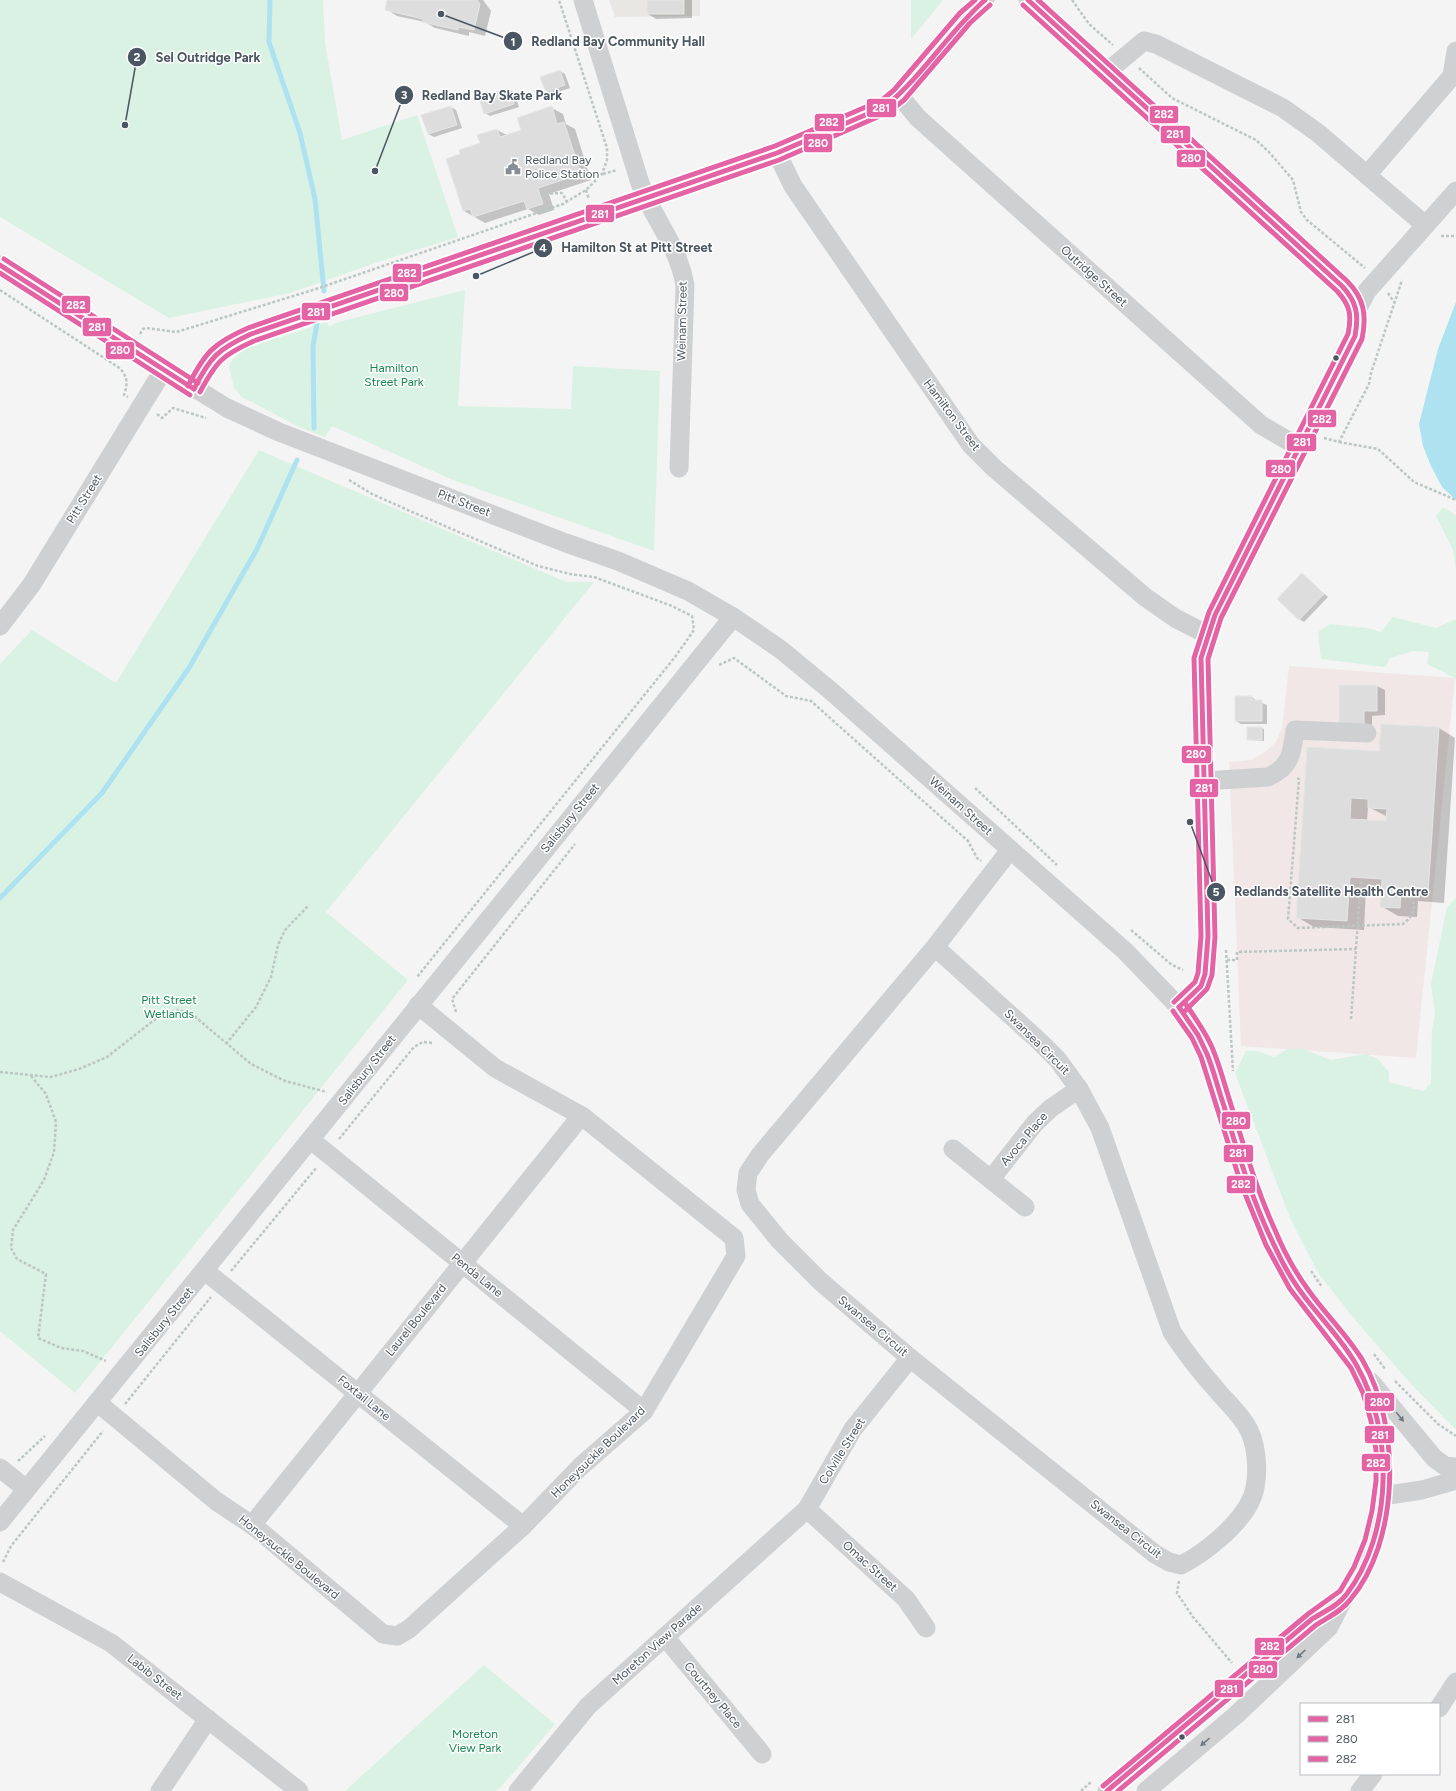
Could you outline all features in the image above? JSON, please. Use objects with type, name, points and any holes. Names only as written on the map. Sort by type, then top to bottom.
[{"type":"street","name":"Weinam Street","points":[[583,0],[611,95],[646,197],[677,254],[684,285],[678,468]]},
{"type":"street","points":[[0,265],[194,388],[214,354],[224,345],[251,334],[777,153],[886,106],[899,95],[965,18],[985,0]]},
{"type":"street","points":[[1028,0],[1108,71],[1351,294],[1358,308],[1359,318],[1355,336],[1227,589],[1208,635],[1201,658],[1208,936],[1205,974],[1201,986],[1179,1007]]},
{"type":"street","points":[[1108,71],[1144,41],[1156,44],[1283,108],[1318,133],[1425,226]]},
{"type":"street","points":[[1367,175],[1454,78],[1456,51]]},
{"type":"street","name":"Outridge Street","points":[[899,95],[918,118],[1261,426],[1299,447]]},
{"type":"street","name":"Hamilton Street","points":[[777,153],[793,186],[971,445],[994,468],[1145,597],[1175,618],[1208,635]]},
{"type":"street","points":[[1358,308],[1367,291],[1456,191]]},
{"type":"street","name":"Pitt Street","points":[[3,616],[32,584],[164,369]]},
{"type":"street","name":"Pitt Street","points":[[194,388],[227,408],[279,432],[566,544],[618,561],[688,591],[733,617]]},
{"type":"street","name":"Weinam Street","points":[[733,617],[780,649],[831,691],[1126,951],[1179,1007],[1200,1038],[1214,1074],[1254,1200],[1275,1248],[1296,1285],[1358,1365]]},
{"type":"street","name":"Salisbury Street","points":[[0,1522],[342,1102],[418,1005],[733,617]]},
{"type":"street","points":[[1204,781],[1268,777],[1278,773],[1292,755],[1295,730],[1367,733]]},
{"type":"street","name":"Swansea Circuit","points":[[935,947],[1038,1040],[1058,1060],[1079,1089],[1100,1128],[1172,1332],[1192,1360],[1240,1415],[1249,1430],[1254,1445],[1255,1482],[1250,1502],[1228,1531],[1207,1549],[1181,1565],[1169,1562],[1155,1554],[910,1358],[820,1281],[760,1218],[750,1204],[746,1190],[748,1173],[760,1154],[935,947],[1010,850]]},
{"type":"street","name":"Honeysuckle Boulevard","points":[[98,1403],[216,1501],[252,1525],[383,1634],[397,1636],[409,1628],[523,1526],[580,1467],[644,1411],[736,1256],[734,1238],[581,1116],[495,1068],[418,1005]]},
{"type":"street","name":"Avoca Place","points":[[991,1179],[1035,1123],[1051,1108],[1079,1089]]},
{"type":"street","name":"Laurel Boulevard","points":[[252,1525],[581,1116]]},
{"type":"street","name":"Penda Lane","points":[[311,1140],[644,1411]]},
{"type":"street","points":[[953,1149],[1025,1207]]},
{"type":"street","name":"Foxtail Lane","points":[[205,1271],[523,1526]]},
{"type":"street","name":"Colville Street","points":[[807,1509],[853,1429],[910,1358]]},
{"type":"street","points":[[1358,1365],[1434,1458],[1445,1466],[1456,1467]]},
{"type":"street","points":[[1146,1791],[1236,1715],[1330,1627],[1366,1555],[1373,1538],[1382,1496],[1383,1447],[1381,1428],[1374,1403],[1358,1365]]},
{"type":"street","points":[[0,1468],[26,1489]]},
{"type":"street","points":[[1382,1496],[1422,1490],[1456,1480]]},
{"type":"street","name":"Omac Street","points":[[807,1509],[906,1599],[926,1628]]},
{"type":"street","name":"Moreton View Parade","points":[[524,1789],[588,1706],[807,1509]]},
{"type":"street","name":"Labib Street","points":[[0,1582],[111,1643],[299,1791]]},
{"type":"street","points":[[1107,1791],[1312,1619],[1345,1596]]},
{"type":"street","name":"Courtney Place","points":[[665,1637],[762,1754]]},
{"type":"street","points":[[1440,1706],[1456,1682]]},
{"type":"street","points":[[160,1791],[208,1719]]},
{"type":"street","points":[[1360,1791],[1372,1775]]},
{"type":"path","points":[[140,334],[143,329],[146,328],[176,332],[270,304],[458,242],[567,202],[586,190],[602,174],[607,160],[607,148],[559,0]]},
{"type":"path","points":[[1072,0],[1089,24],[1126,55],[1172,98],[1256,140],[1269,152],[1293,180],[1301,212],[1307,220],[1379,277],[1394,302]]},
{"type":"path","points":[[586,190],[591,204]]},
{"type":"path","points":[[540,194],[562,193],[567,202]]},
{"type":"path","points":[[1339,442],[1369,384],[1371,373],[1394,302],[1405,274]]},
{"type":"path","points":[[0,290],[125,372],[127,381],[124,396],[128,397]]},
{"type":"path","points":[[118,367],[122,364]]},
{"type":"path","points":[[157,414],[162,418],[173,408],[208,419]]},
{"type":"path","points":[[1322,441],[1325,437],[1369,449],[1378,449],[1414,482],[1456,500]]},
{"type":"path","points":[[347,478],[372,494],[538,566],[570,574],[594,577],[672,606],[692,616],[694,630],[675,657],[416,978]]},
{"type":"path","points":[[715,666],[734,658],[786,696],[811,702],[968,841],[977,858]]},
{"type":"path","points":[[1285,765],[1299,779],[1288,919],[1298,928],[1403,924],[1411,918],[1415,909],[1413,900],[1409,893]]},
{"type":"path","points":[[975,788],[1062,870]]},
{"type":"path","points":[[456,1015],[452,999],[578,839]]},
{"type":"path","points":[[1351,1019],[1361,878]]},
{"type":"path","points":[[226,1044],[256,1007],[271,977],[278,945],[285,930],[309,905]]},
{"type":"path","points":[[1125,925],[1172,965],[1183,970]]},
{"type":"path","points":[[1226,945],[1234,1078]]},
{"type":"path","points":[[1227,960],[1237,960],[1237,952],[1356,950]]},
{"type":"path","points":[[0,1072],[51,1077],[79,1069],[107,1057],[162,1014],[179,1010],[193,1015],[251,1064],[285,1081],[326,1091],[342,1102]]},
{"type":"path","points":[[31,1076],[46,1094],[56,1122],[54,1152],[44,1180],[13,1230],[10,1248],[17,1259],[46,1274],[38,1338],[62,1348],[83,1351],[106,1361]]},
{"type":"path","points":[[1309,1269],[1323,1288]]},
{"type":"path","points":[[1372,1351],[1386,1370]]},
{"type":"path","points":[[1391,1376],[1438,1424],[1456,1436]]},
{"type":"path","points":[[1181,1565],[1177,1593],[1193,1617],[1233,1664],[1227,1668]]},
{"type":"shaded area","points":[[609,0],[700,0],[700,16],[615,17]]},
{"type":"shaded area","points":[[1289,666],[1455,678],[1416,1058],[1241,1046],[1229,762],[1251,760],[1266,751],[1276,742],[1282,728]]},
{"type":"green space","points":[[0,0],[323,0],[325,43],[342,140],[417,115],[458,237],[381,261],[290,293],[169,318],[0,217]]},
{"type":"green space","points":[[911,0],[943,0],[911,39]]},
{"type":"green space","name":"Hamilton Street Park","points":[[465,290],[458,406],[571,409],[573,366],[660,371],[654,551],[453,480],[332,426],[325,437],[299,427],[242,397],[234,388],[229,367],[232,360],[246,348],[327,322],[329,327],[335,323]]},
{"type":"green space","name":"Pitt Street Wetlands","points":[[259,450],[566,582],[594,582],[326,912],[408,980],[75,1393],[0,1331],[0,664],[32,630],[116,683]]},
{"type":"green space","points":[[1443,507],[1456,515],[1456,570],[1453,550],[1436,516]]},
{"type":"green space","points":[[1393,617],[1436,628],[1456,619],[1456,681],[1455,678],[1427,664],[1429,652],[1413,651],[1390,658],[1385,667],[1321,659],[1318,632],[1330,624],[1367,628],[1381,632]]},
{"type":"green space","points":[[1456,898],[1456,1428],[1454,1428],[1412,1385],[1356,1321],[1318,1273],[1290,1218],[1235,1073],[1246,1051],[1257,1051],[1274,1057],[1288,1049],[1303,1049],[1331,1060],[1366,1054],[1378,1059],[1389,1072],[1389,1082],[1423,1091],[1431,1083],[1432,1029],[1435,1013],[1431,984],[1447,907]]},
{"type":"green space","name":"Moreton View Park","points":[[484,1665],[555,1724],[502,1786],[495,1791],[345,1791]]},
{"type":"water","points":[[1456,302],[1456,500],[1442,487],[1431,466],[1423,446],[1419,424],[1438,349]]},
{"type":"building","points":[[387,0],[477,0],[480,4],[474,30],[458,27],[458,30],[422,22],[423,19],[385,10]]},
{"type":"building","points":[[647,0],[684,0],[684,14],[647,14]]},
{"type":"building","points":[[560,70],[565,85],[546,92],[540,77]]},
{"type":"building","points":[[509,88],[514,104],[484,114],[479,98]]},
{"type":"building","points":[[451,106],[457,125],[428,134],[421,115]]},
{"type":"building","name":"Redland Bay Police Station","points":[[552,106],[557,124],[564,122],[581,174],[538,188],[543,204],[527,209],[524,201],[473,217],[470,209],[463,211],[446,159],[460,154],[459,150],[480,143],[477,135],[497,129],[500,137],[521,130],[517,118]]},
{"type":"building","points":[[1302,573],[1324,594],[1299,620],[1277,599]]},
{"type":"building","points":[[1339,685],[1377,685],[1377,711],[1364,711],[1364,724],[1339,724]]},
{"type":"building","points":[[1235,696],[1252,696],[1252,700],[1262,700],[1262,721],[1235,721]]},
{"type":"building","points":[[1381,724],[1439,727],[1428,894],[1401,892],[1400,908],[1380,907],[1382,879],[1350,877],[1347,921],[1296,918],[1307,747],[1379,751]],"holes":[[[1351,798],[1368,799],[1368,808],[1387,809],[1386,821],[1350,819]]]},
{"type":"building","points":[[1247,727],[1262,727],[1262,740],[1247,740]]},
{"type":"waterway","points":[[270,0],[269,42],[300,133],[315,199],[324,291]]},
{"type":"waterway","points":[[314,428],[313,346],[317,324]]},
{"type":"waterway","points":[[0,898],[102,793],[189,668],[257,549],[297,460]]},
{"type":"transit line","name":"282","points":[[188,386],[205,357],[212,350],[236,333],[248,328],[775,146],[882,100],[894,90],[960,13],[975,0]]},
{"type":"transit line","name":"281","points":[[194,389],[210,361],[216,355],[230,344],[251,334],[777,153],[886,106],[912,81],[972,12],[985,0]]},
{"type":"transit line","name":"281","points":[[1028,0],[1342,286],[1354,303],[1357,315],[1355,336],[1215,615],[1201,658],[1208,936],[1205,974],[1201,986],[1179,1007]]},
{"type":"transit line","name":"282","points":[[1038,0],[1347,281],[1353,287],[1361,300],[1363,307],[1364,322],[1362,339],[1221,618],[1208,659],[1215,937],[1212,975],[1207,989],[1184,1012]]},
{"type":"transit line","name":"280","points":[[200,392],[211,373],[221,360],[227,355],[254,341],[779,160],[889,112],[904,100],[970,23],[990,5]]},
{"type":"transit line","name":"280","points":[[1023,5],[1337,291],[1345,301],[1350,316],[1348,334],[1209,612],[1194,658],[1201,936],[1198,973],[1195,982],[1174,1002]]},
{"type":"transit line","name":"282","points":[[4,259],[198,383]]},
{"type":"transit line","name":"281","points":[[0,265],[194,389]]},
{"type":"transit line","name":"280","points":[[0,273],[190,395]]},
{"type":"transit line","name":"280","points":[[1118,1791],[1316,1625],[1339,1611],[1347,1604],[1366,1575],[1378,1547],[1386,1516],[1390,1483],[1389,1450],[1384,1417],[1375,1388],[1363,1361],[1344,1334],[1304,1284],[1282,1246],[1257,1185],[1220,1068],[1211,1045],[1199,1023],[1185,1003]]},
{"type":"transit line","name":"281","points":[[1107,1791],[1312,1619],[1335,1606],[1343,1599],[1361,1570],[1373,1543],[1380,1513],[1383,1482],[1382,1451],[1378,1421],[1369,1392],[1352,1358],[1301,1292],[1287,1271],[1260,1214],[1207,1054],[1198,1035],[1179,1007]]},
{"type":"transit line","name":"282","points":[[1103,1786],[1308,1614],[1340,1591],[1354,1567],[1365,1540],[1372,1511],[1376,1481],[1376,1450],[1371,1421],[1363,1393],[1351,1368],[1290,1289],[1266,1245],[1241,1184],[1201,1057],[1192,1038],[1173,1011]]},
{"type":"place","name":"Redland Bay Community Hall","points":[[441,14]]},
{"type":"place","name":"Sel Outridge Park","points":[[125,125]]},
{"type":"place","name":"Redland Bay Police Station","points":[[513,167]]},
{"type":"place","name":"Redland Bay Skate Park","points":[[375,171]]},
{"type":"place","name":"Hamilton St at Pitt Street","points":[[476,276]]},
{"type":"place","name":"Redlands Satellite Health Centre","points":[[1190,822]]}]
